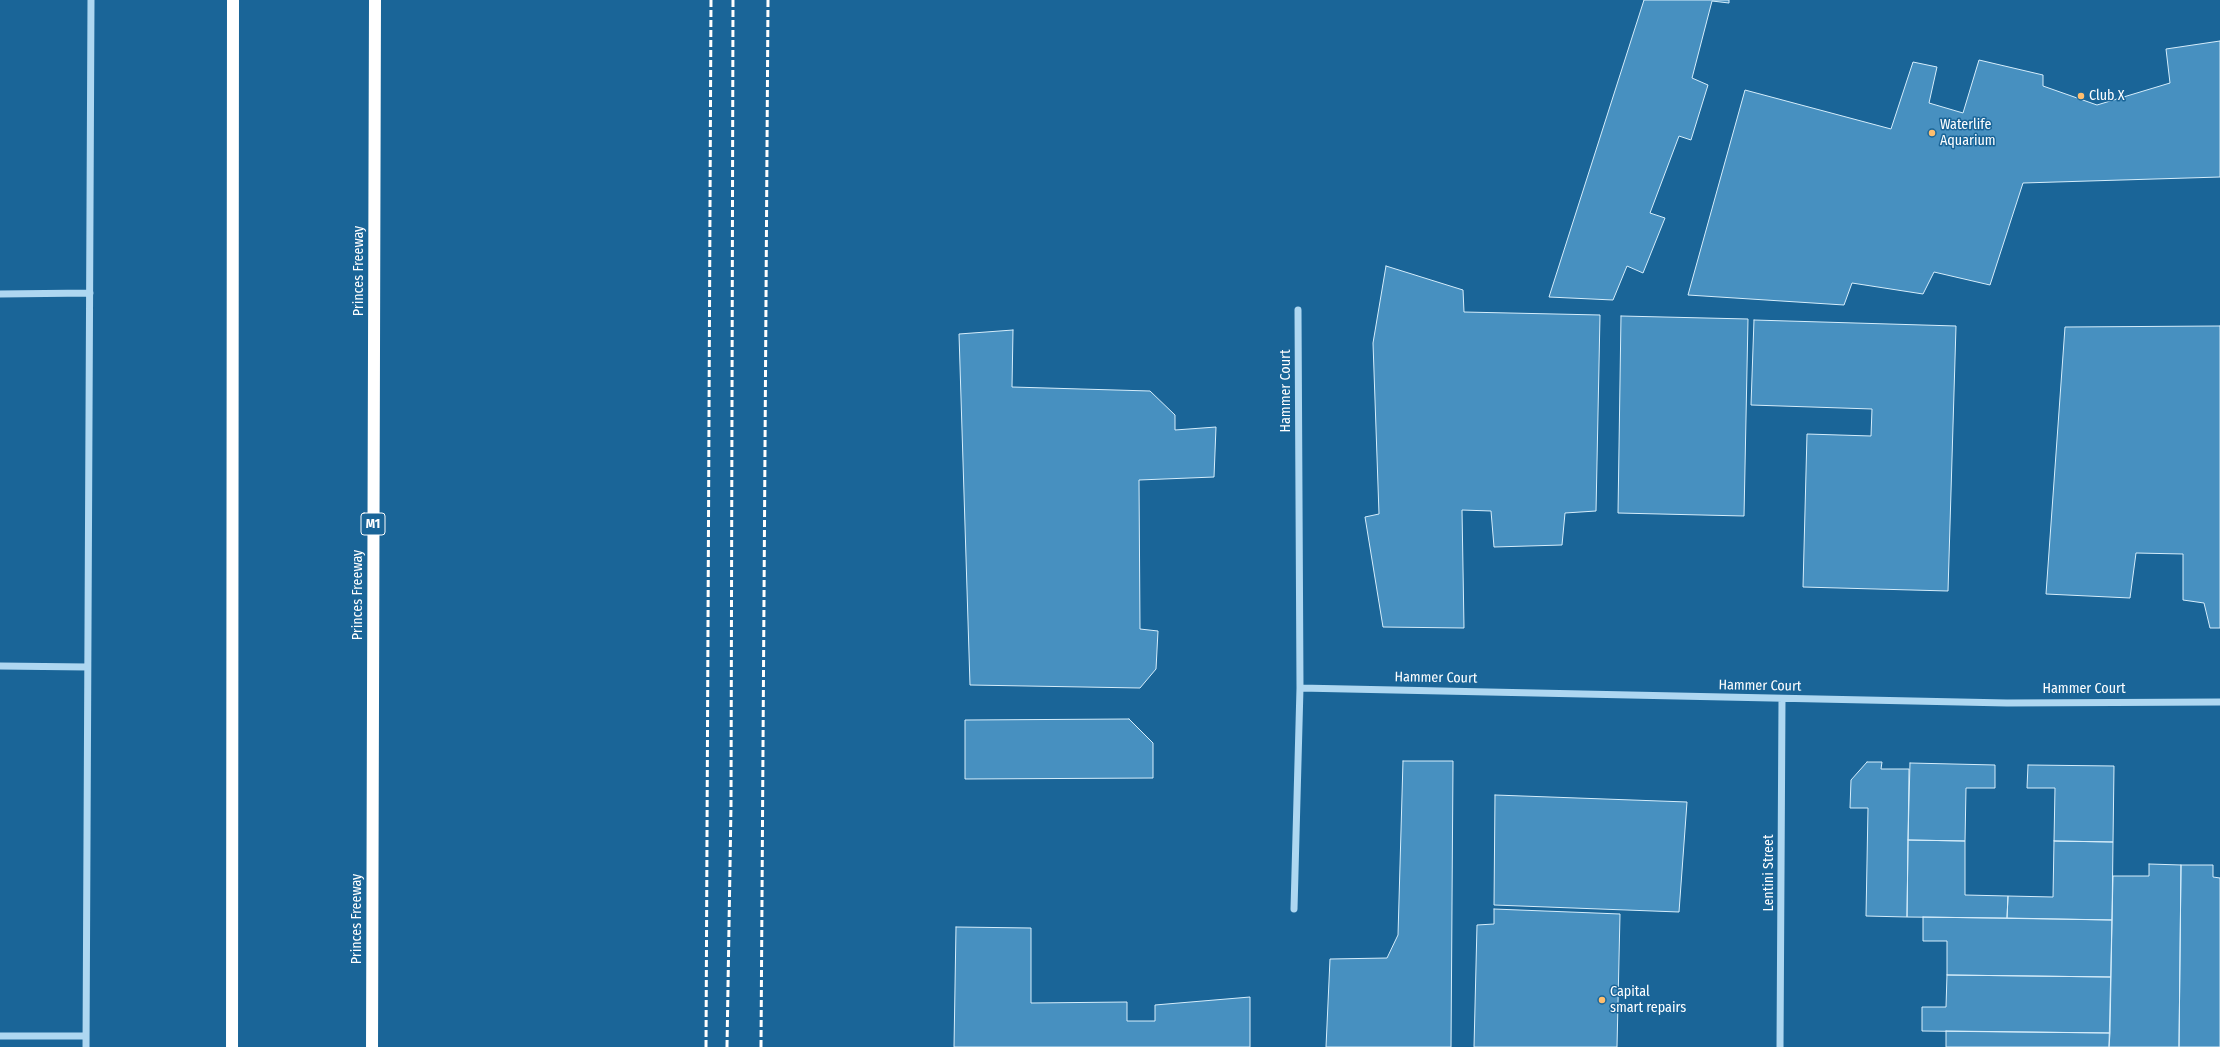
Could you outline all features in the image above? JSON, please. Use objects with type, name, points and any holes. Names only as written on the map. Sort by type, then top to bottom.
[{"type":"highway","points":[[232,1047],[233,0]]},
{"type":"highway","name":"Princes Freeway","points":[[372,1047],[375,0]]},
{"type":"street","points":[[86,1047],[91,0]]},
{"type":"street","points":[[0,294],[90,293]]},
{"type":"street","name":"Hammer Court","points":[[1294,909],[1300,688],[1298,310]]},
{"type":"street","points":[[0,666],[87,667]]},
{"type":"street","name":"Hammer Court","points":[[1300,688],[2007,703],[2220,702]]},
{"type":"street","name":"Lentini Street","points":[[1780,1047],[1782,699]]},
{"type":"street","points":[[0,1036],[86,1036]]},
{"type":"building","points":[[1644,0],[1729,0],[1729,3],[1712,1],[1692,78],[1708,85],[1691,140],[1679,136],[1650,213],[1665,218],[1643,273],[1627,266],[1613,300],[1549,297]]},
{"type":"building","points":[[2220,41],[2220,177],[2023,183],[1990,285],[1934,272],[1923,294],[1852,283],[1844,305],[1688,295],[1745,90],[1891,129],[1913,62],[1937,67],[1929,103],[1963,113],[1979,60],[2043,75],[2043,86],[2097,105],[2170,83],[2166,49]]},
{"type":"building","points":[[1386,266],[1463,290],[1464,312],[1600,315],[1596,511],[1565,513],[1562,545],[1494,547],[1491,511],[1462,510],[1464,628],[1383,627],[1365,517],[1379,514],[1373,343]]},
{"type":"building","points":[[1621,316],[1748,319],[1744,516],[1618,513]]},
{"type":"building","points":[[1754,320],[1956,326],[1948,591],[1803,587],[1807,434],[1871,436],[1872,409],[1751,405]]},
{"type":"building","points":[[2220,326],[2220,628],[2210,628],[2204,603],[2183,600],[2183,554],[2136,553],[2130,598],[2046,594],[2065,327]]},
{"type":"building","points":[[1013,330],[1012,387],[1150,391],[1175,415],[1175,430],[1216,427],[1214,477],[1139,480],[1140,629],[1158,631],[1156,669],[1140,688],[970,685],[959,334]]},
{"type":"building","points":[[1129,719],[1153,743],[1153,778],[965,779],[965,720]]},
{"type":"building","points":[[1403,761],[1453,761],[1451,1047],[1326,1047],[1330,959],[1387,958],[1398,935]]},
{"type":"building","points":[[1867,762],[1882,762],[1881,769],[1909,769],[1907,917],[1866,916],[1868,808],[1850,808],[1851,780]]},
{"type":"building","points":[[1910,763],[1995,765],[1995,788],[1966,788],[1965,841],[1908,840]]},
{"type":"building","points":[[2028,765],[2114,766],[2113,842],[2054,841],[2055,788],[2027,788]]},
{"type":"building","points":[[1495,795],[1687,802],[1679,912],[1494,905]]},
{"type":"building","points":[[1908,840],[1965,841],[1965,895],[2008,896],[2007,918],[1907,917]]},
{"type":"building","points":[[2054,841],[2113,842],[2112,920],[2007,918],[2008,896],[2053,897]]},
{"type":"building","points":[[2149,864],[2181,865],[2179,1047],[2109,1047],[2113,876],[2149,876]]},
{"type":"building","points":[[2181,865],[2213,865],[2213,877],[2220,878],[2220,1047],[2179,1047]]},
{"type":"building","points":[[1494,909],[1620,914],[1617,1047],[1474,1047],[1477,925],[1494,924]]},
{"type":"building","points":[[1923,917],[2112,920],[2111,977],[1947,975],[1947,941],[1923,941]]},
{"type":"building","points":[[956,927],[1031,928],[1031,1003],[1127,1002],[1127,1021],[1155,1021],[1155,1005],[1250,997],[1250,1047],[954,1047]]},
{"type":"building","points":[[1947,975],[2111,977],[2110,1033],[1922,1031],[1922,1007],[1946,1007]]},
{"type":"building","points":[[1946,1031],[2110,1033],[2109,1047],[1946,1047]]},
{"type":"railway","points":[[706,1047],[711,0]]},
{"type":"railway","points":[[727,1047],[731,806],[733,0]]},
{"type":"railway","points":[[761,1047],[768,0]]},
{"type":"place","name":"Club X","points":[[2081,96]]},
{"type":"place","name":"Waterlife Aquarium","points":[[1932,133]]},
{"type":"place","name":"Capital smart repairs","points":[[1602,1000]]}]
